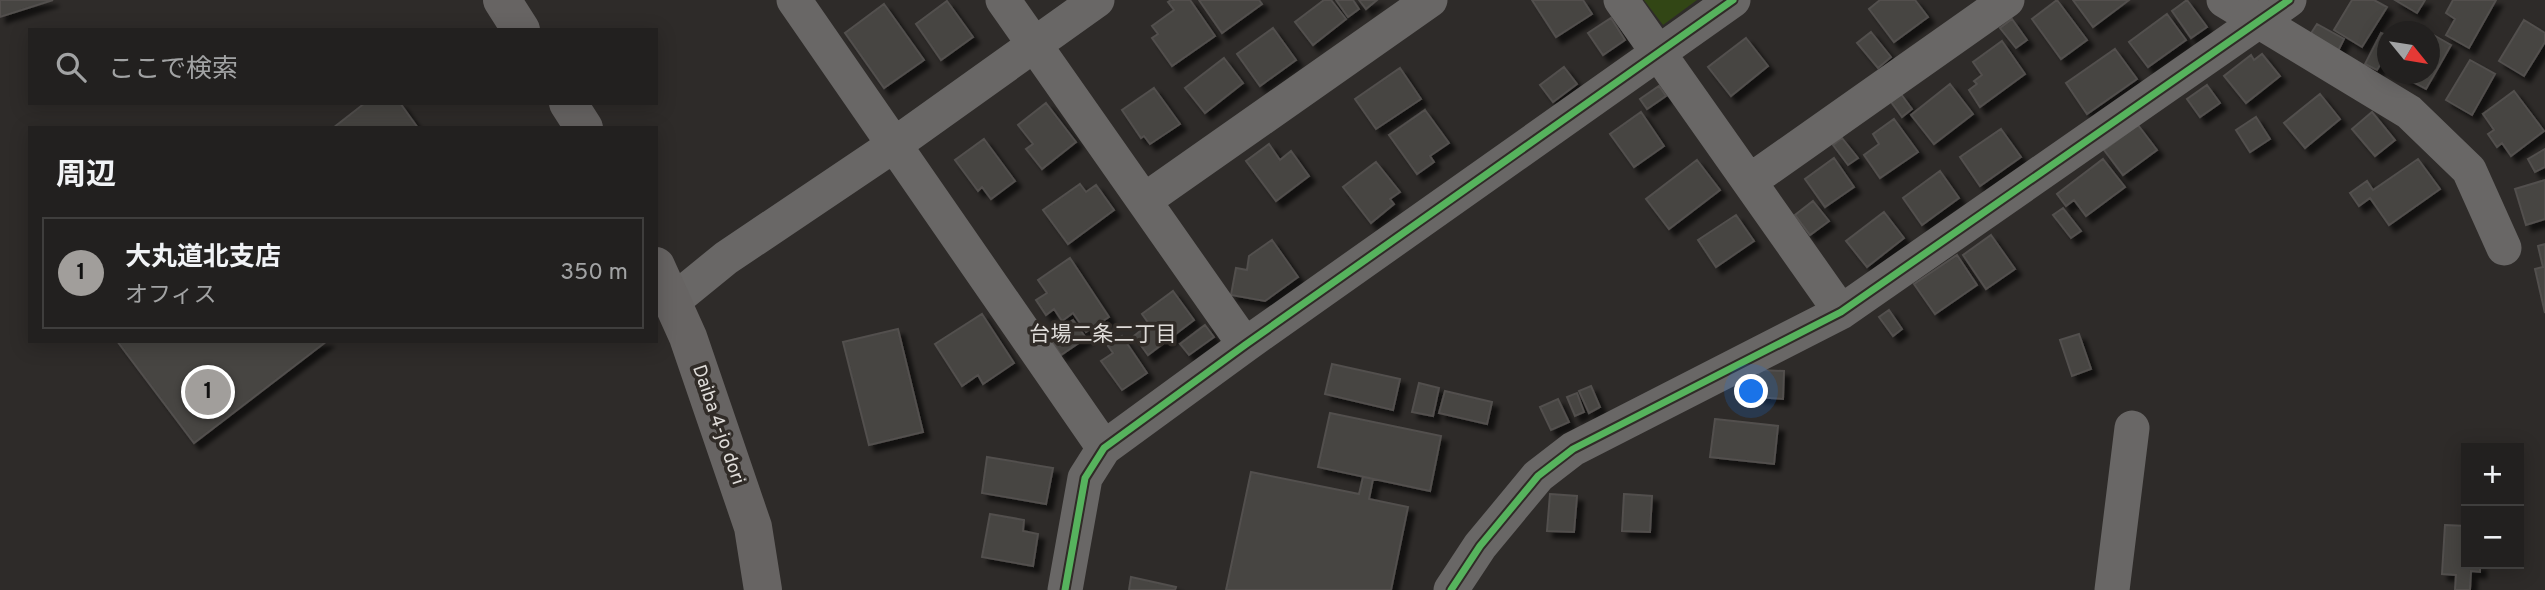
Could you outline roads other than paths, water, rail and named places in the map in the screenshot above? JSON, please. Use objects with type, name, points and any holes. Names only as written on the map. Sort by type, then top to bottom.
[{"type":"highway","points":[[502,0],[520,28]]},
{"type":"highway","points":[[569,105],[583,126]]},
{"type":"highway","name":"Daiba 4-jo dori","points":[[658,270],[688,337],[753,527],[763,590]]},
{"type":"street","points":[[794,0],[1104,448]]},
{"type":"street","points":[[1003,0],[1245,345]]},
{"type":"street","points":[[672,302],[726,258],[894,145],[1097,0]]},
{"type":"street","points":[[1145,200],[1430,0]]},
{"type":"street","points":[[1621,0],[1841,312]]},
{"type":"street","points":[[1065,590],[1085,478],[1104,448],[1733,0]]},
{"type":"street","points":[[1749,181],[2007,0]]},
{"type":"street","points":[[2224,0],[2409,112],[2469,170],[2504,248]]},
{"type":"street","points":[[1451,590],[1480,547],[1538,476],[1573,449],[1841,312],[2289,0]]},
{"type":"street","points":[[2112,590],[2132,428]]},
{"type":"place","name":"大丸道北支店","points":[[208,392]]},
{"type":"district","name":"台場二条二丁目","points":[[1103,335]]}]
